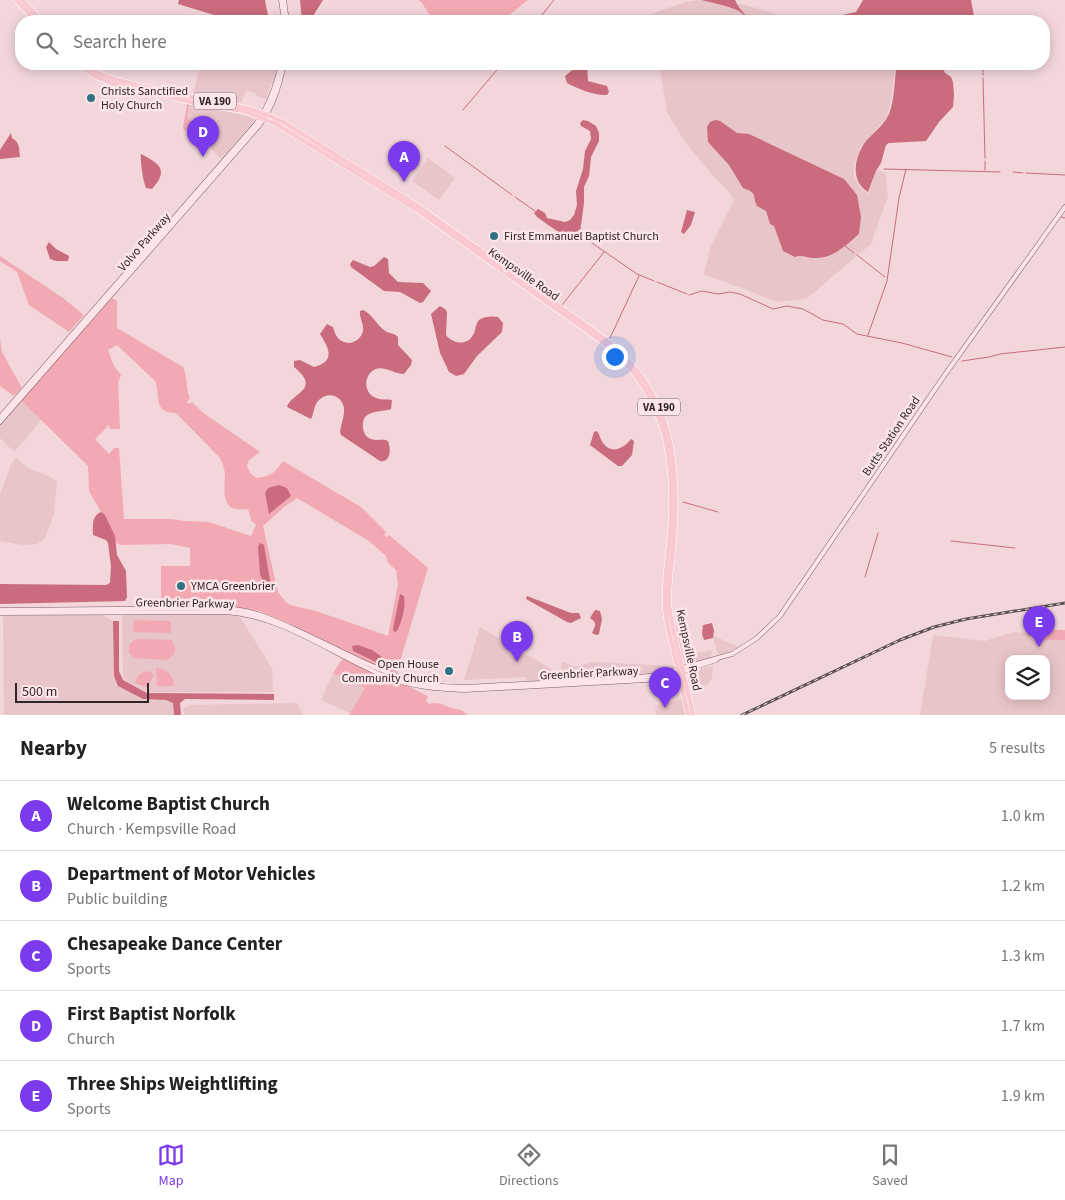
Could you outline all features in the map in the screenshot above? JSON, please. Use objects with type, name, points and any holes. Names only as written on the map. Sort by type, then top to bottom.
[{"type":"main road","points":[[16,0],[30,15]]},
{"type":"main road","points":[[22,0],[36,15]]},
{"type":"main road","points":[[283,0],[285,15]]},
{"type":"main road","name":"Kempsville Road","points":[[85,70],[96,77],[114,84],[264,116]]},
{"type":"main road","name":"Kempsville Road","points":[[93,70],[116,80],[181,95],[244,106],[292,128],[428,213],[606,340],[621,353],[639,373],[652,392],[663,415],[674,457],[675,516],[669,601],[688,715]]},
{"type":"main road","name":"Volvo Parkway","points":[[0,422],[264,116],[278,91],[282,70]]},
{"type":"main road","name":"Volvo Parkway","points":[[0,417],[264,116]]},
{"type":"main road","name":"Butts Station Road","points":[[681,670],[732,654],[753,642],[780,616],[952,364],[1065,207]]},
{"type":"main road","name":"Greenbrier Parkway","points":[[0,612],[222,612],[244,614],[273,622],[392,679],[436,689],[469,690],[631,681],[656,678],[681,670]]},
{"type":"main road","name":"Kempsville Road","points":[[681,670],[694,715]]},
{"type":"shaded area","points":[[179,0],[265,0],[268,15],[214,15],[178,4]]},
{"type":"shaded area","points":[[300,0],[323,0],[314,15],[301,15]]},
{"type":"shaded area","points":[[418,0],[528,0],[509,15],[430,15]]},
{"type":"shaded area","points":[[698,0],[742,4],[779,15],[651,15],[686,2]]},
{"type":"shaded area","points":[[701,0],[735,0],[746,15],[739,11]]},
{"type":"shaded area","points":[[863,0],[971,0],[974,15],[842,15],[856,12]]},
{"type":"shaded area","points":[[199,70],[278,70],[274,82],[270,85],[267,99],[246,91],[241,103],[193,93]]},
{"type":"shaded area","points":[[572,70],[587,70],[588,81],[607,86],[609,92],[607,95],[598,94],[576,88],[567,83],[565,76]]},
{"type":"shaded area","points":[[660,70],[895,70],[887,117],[861,146],[854,165],[854,176],[860,187],[868,194],[877,170],[885,172],[888,196],[871,244],[806,299],[778,302],[704,274],[710,248],[734,200],[683,139],[667,112]]},
{"type":"shaded area","points":[[896,70],[944,70],[944,72],[951,77],[953,82],[953,107],[939,122],[926,141],[889,143],[886,145],[881,163],[868,192],[858,182],[856,175],[857,161],[866,141],[887,118],[893,96]]},
{"type":"shaded area","points":[[187,104],[189,105],[187,116],[189,120],[199,123],[200,121],[203,122],[199,125],[195,135],[183,128]]},
{"type":"shaded area","points":[[189,104],[227,111],[253,118],[254,121],[221,159],[199,137],[199,125],[203,122],[199,123],[187,118]]},
{"type":"shaded area","points":[[583,120],[596,126],[599,133],[599,141],[591,157],[589,176],[584,187],[580,233],[578,237],[572,237],[556,230],[534,213],[538,209],[545,213],[547,218],[565,222],[574,215],[577,205],[576,191],[583,169],[585,151],[591,139],[590,131],[581,126],[580,123]]},
{"type":"shaded area","points":[[720,121],[737,133],[749,134],[844,179],[857,195],[861,217],[859,234],[833,254],[821,258],[795,257],[783,251],[766,211],[757,206],[753,193],[743,188],[729,165],[708,142],[707,127],[710,122]]},
{"type":"shaded area","points":[[11,133],[12,138],[18,144],[20,157],[0,159],[0,150]]},
{"type":"shaded area","points":[[141,154],[160,168],[160,177],[152,189],[146,188],[145,185],[141,166]]},
{"type":"shaded area","points":[[428,158],[455,178],[439,200],[412,181]]},
{"type":"shaded area","points":[[687,210],[695,212],[691,225],[684,234],[681,232]]},
{"type":"shaded area","points":[[49,242],[56,249],[69,256],[68,261],[50,259],[46,247]]},
{"type":"shaded area","points":[[0,256],[63,298],[84,315],[69,332],[29,305],[17,272],[0,261]]},
{"type":"shaded area","points":[[384,257],[388,259],[389,273],[398,282],[423,283],[431,291],[423,302],[420,303],[400,292],[384,291],[351,267],[350,264],[353,260],[370,267],[374,266]]},
{"type":"shaded area","points":[[112,298],[117,301],[117,328],[183,367],[190,398],[187,402],[189,404],[192,402],[202,412],[260,452],[249,460],[247,466],[250,473],[256,478],[265,477],[275,471],[283,461],[361,507],[386,532],[384,535],[387,537],[389,535],[428,568],[396,675],[259,611],[229,607],[161,607],[161,566],[190,566],[190,548],[171,544],[121,545],[116,543],[105,515],[101,512],[89,491],[88,466],[21,400]],"holes":[[[117,345],[155,381],[160,407],[168,412],[176,413],[220,458],[225,473],[224,492],[226,501],[232,508],[248,509],[251,520],[256,525],[251,536],[209,522],[172,519],[124,519],[119,448],[114,448],[109,454],[95,439],[109,425],[110,429],[120,429],[118,382],[121,375],[114,366],[108,350]],[[297,498],[369,541],[386,556],[388,563],[396,570],[398,584],[388,636],[316,611],[290,605],[278,592],[263,526]]]},
{"type":"shaded area","points":[[440,306],[447,312],[446,335],[456,342],[464,342],[470,339],[479,320],[483,318],[498,317],[503,323],[502,332],[477,356],[464,374],[456,376],[449,372],[440,353],[431,314]]},
{"type":"shaded area","points":[[363,310],[381,328],[398,337],[398,345],[412,360],[411,365],[404,374],[379,368],[372,371],[367,379],[367,388],[372,396],[378,399],[392,400],[391,409],[372,413],[363,422],[364,431],[368,437],[374,440],[388,441],[389,455],[384,461],[380,461],[341,435],[344,408],[337,397],[330,395],[322,397],[316,404],[311,419],[287,407],[305,386],[302,375],[294,367],[294,361],[300,360],[314,367],[326,361],[329,353],[320,334],[327,324],[333,327],[341,341],[349,343],[356,341],[363,331],[360,311]]},
{"type":"shaded area","points":[[0,339],[2,352],[22,388],[14,396],[0,386]]},
{"type":"shaded area","points":[[21,400],[42,419],[14,452],[0,438],[0,424]]},
{"type":"shaded area","points":[[597,431],[603,443],[610,449],[618,449],[631,439],[634,441],[632,455],[622,466],[618,466],[590,445],[594,432]]},
{"type":"shaded area","points":[[16,458],[28,468],[53,478],[57,483],[54,514],[45,538],[37,544],[22,545],[0,541],[0,494],[12,462]]},
{"type":"shaded area","points":[[279,485],[287,488],[291,496],[269,514],[265,493],[268,488]]},
{"type":"shaded area","points":[[101,512],[105,515],[115,536],[117,555],[126,571],[127,597],[125,601],[0,604],[0,584],[106,585],[110,583],[111,566],[108,543],[106,540],[93,535],[94,519]]},
{"type":"shaded area","points":[[260,543],[264,545],[271,587],[269,590],[265,587],[260,574],[258,547]]},
{"type":"shaded area","points":[[400,594],[404,596],[404,609],[399,627],[394,632],[393,629]]},
{"type":"shaded area","points":[[527,596],[571,613],[579,613],[581,618],[571,623],[567,622],[526,599]]},
{"type":"shaded area","points":[[595,610],[600,611],[602,619],[599,634],[596,635],[592,633],[595,624],[590,618]]},
{"type":"shaded area","points":[[101,614],[113,621],[114,676],[143,699],[166,700],[173,703],[174,715],[4,715],[3,616]]},
{"type":"shaded area","points":[[122,614],[238,614],[272,668],[273,692],[147,692],[126,681],[123,676]]},
{"type":"shaded area","points":[[134,620],[171,621],[171,633],[133,632]]},
{"type":"shaded area","points":[[113,621],[119,621],[119,671],[123,680],[147,693],[274,694],[274,700],[185,699],[180,703],[181,715],[174,715],[173,703],[166,700],[143,699],[118,686],[114,676]]},
{"type":"shaded area","points":[[686,623],[693,654],[712,650],[711,658],[687,664],[683,662],[675,626]]},
{"type":"shaded area","points":[[712,623],[713,638],[704,640],[702,634],[703,625]]},
{"type":"shaded area","points":[[480,627],[560,674],[562,661],[575,667],[593,662],[674,667],[673,669],[645,675],[545,681],[527,681],[526,677],[464,680]]},
{"type":"shaded area","points":[[1044,630],[1065,630],[1065,640],[1045,640],[1026,635]]},
{"type":"shaded area","points":[[1013,632],[1065,636],[1065,715],[920,715],[933,635],[985,641]]},
{"type":"shaded area","points":[[714,636],[739,647],[720,655],[714,642]]},
{"type":"shaded area","points":[[138,639],[173,640],[174,654],[167,660],[134,658],[129,653],[129,645]]},
{"type":"shaded area","points":[[358,645],[372,650],[389,662],[389,666],[384,666],[353,651],[352,646]]},
{"type":"shaded area","points":[[343,658],[427,696],[426,701],[429,704],[437,703],[462,710],[467,715],[349,715],[365,688],[333,673]]},
{"type":"shaded area","points":[[713,666],[712,678],[707,685],[690,687],[689,672]]},
{"type":"shaded area","points":[[156,668],[169,673],[173,679],[174,686],[157,686]]},
{"type":"shaded area","points":[[147,671],[154,674],[148,688],[135,683],[139,675]]},
{"type":"shaded area","points":[[333,673],[365,688],[350,713],[321,700]]},
{"type":"shaded area","points":[[683,699],[687,715],[657,715],[655,706]]},
{"type":"shaded area","points":[[297,703],[303,715],[184,715],[183,709],[190,705]]},
{"type":"waterway","points":[[542,15],[554,0]]},
{"type":"waterway","points":[[463,110],[497,70]]},
{"type":"waterway","points":[[983,70],[983,75]]},
{"type":"waterway","points":[[983,78],[985,158]]},
{"type":"waterway","points":[[445,146],[512,195]]},
{"type":"waterway","points":[[985,161],[985,170]]},
{"type":"waterway","points":[[884,169],[1000,172]]},
{"type":"waterway","points":[[868,335],[887,281],[899,198],[906,169]]},
{"type":"waterway","points":[[1013,172],[1023,173]]},
{"type":"waterway","points":[[1026,173],[1065,175]]},
{"type":"waterway","points":[[515,197],[535,211]]},
{"type":"waterway","points":[[1061,217],[1065,218]]},
{"type":"waterway","points":[[580,235],[590,241]]},
{"type":"waterway","points":[[592,243],[637,274],[654,281]]},
{"type":"waterway","points":[[845,246],[854,253]]},
{"type":"waterway","points":[[562,305],[604,252]]},
{"type":"waterway","points":[[857,255],[885,277]]},
{"type":"waterway","points":[[610,338],[639,276]]},
{"type":"waterway","points":[[657,282],[687,294]]},
{"type":"waterway","points":[[689,295],[702,291],[718,294],[730,292],[740,294],[773,309],[787,306],[803,309],[823,320],[843,324],[857,334],[902,343],[952,357]]},
{"type":"waterway","points":[[962,361],[1000,354],[1065,347]]},
{"type":"waterway","points":[[683,502],[718,512]]},
{"type":"waterway","points":[[865,577],[878,533]]},
{"type":"waterway","points":[[951,541],[1015,548]]},
{"type":"railway","points":[[742,715],[900,640],[934,627],[966,619],[1065,603]]},
{"type":"place","name":"Christs Sanctified Holy Church","points":[[91,98]]},
{"type":"place","name":"First Baptist Norfolk","points":[[203,157]]},
{"type":"place","name":"Welcome Baptist Church","points":[[404,182]]},
{"type":"place","name":"First Emmanuel Baptist Church","points":[[494,236]]},
{"type":"place","name":"YMCA Greenbrier","points":[[181,586]]},
{"type":"place","name":"Three Ships Weightlifting","points":[[1039,647]]},
{"type":"place","name":"Department of Motor Vehicles","points":[[517,662]]},
{"type":"place","name":"Open House Community Church","points":[[449,671]]},
{"type":"place","name":"Chesapeake Dance Center","points":[[665,708]]}]
